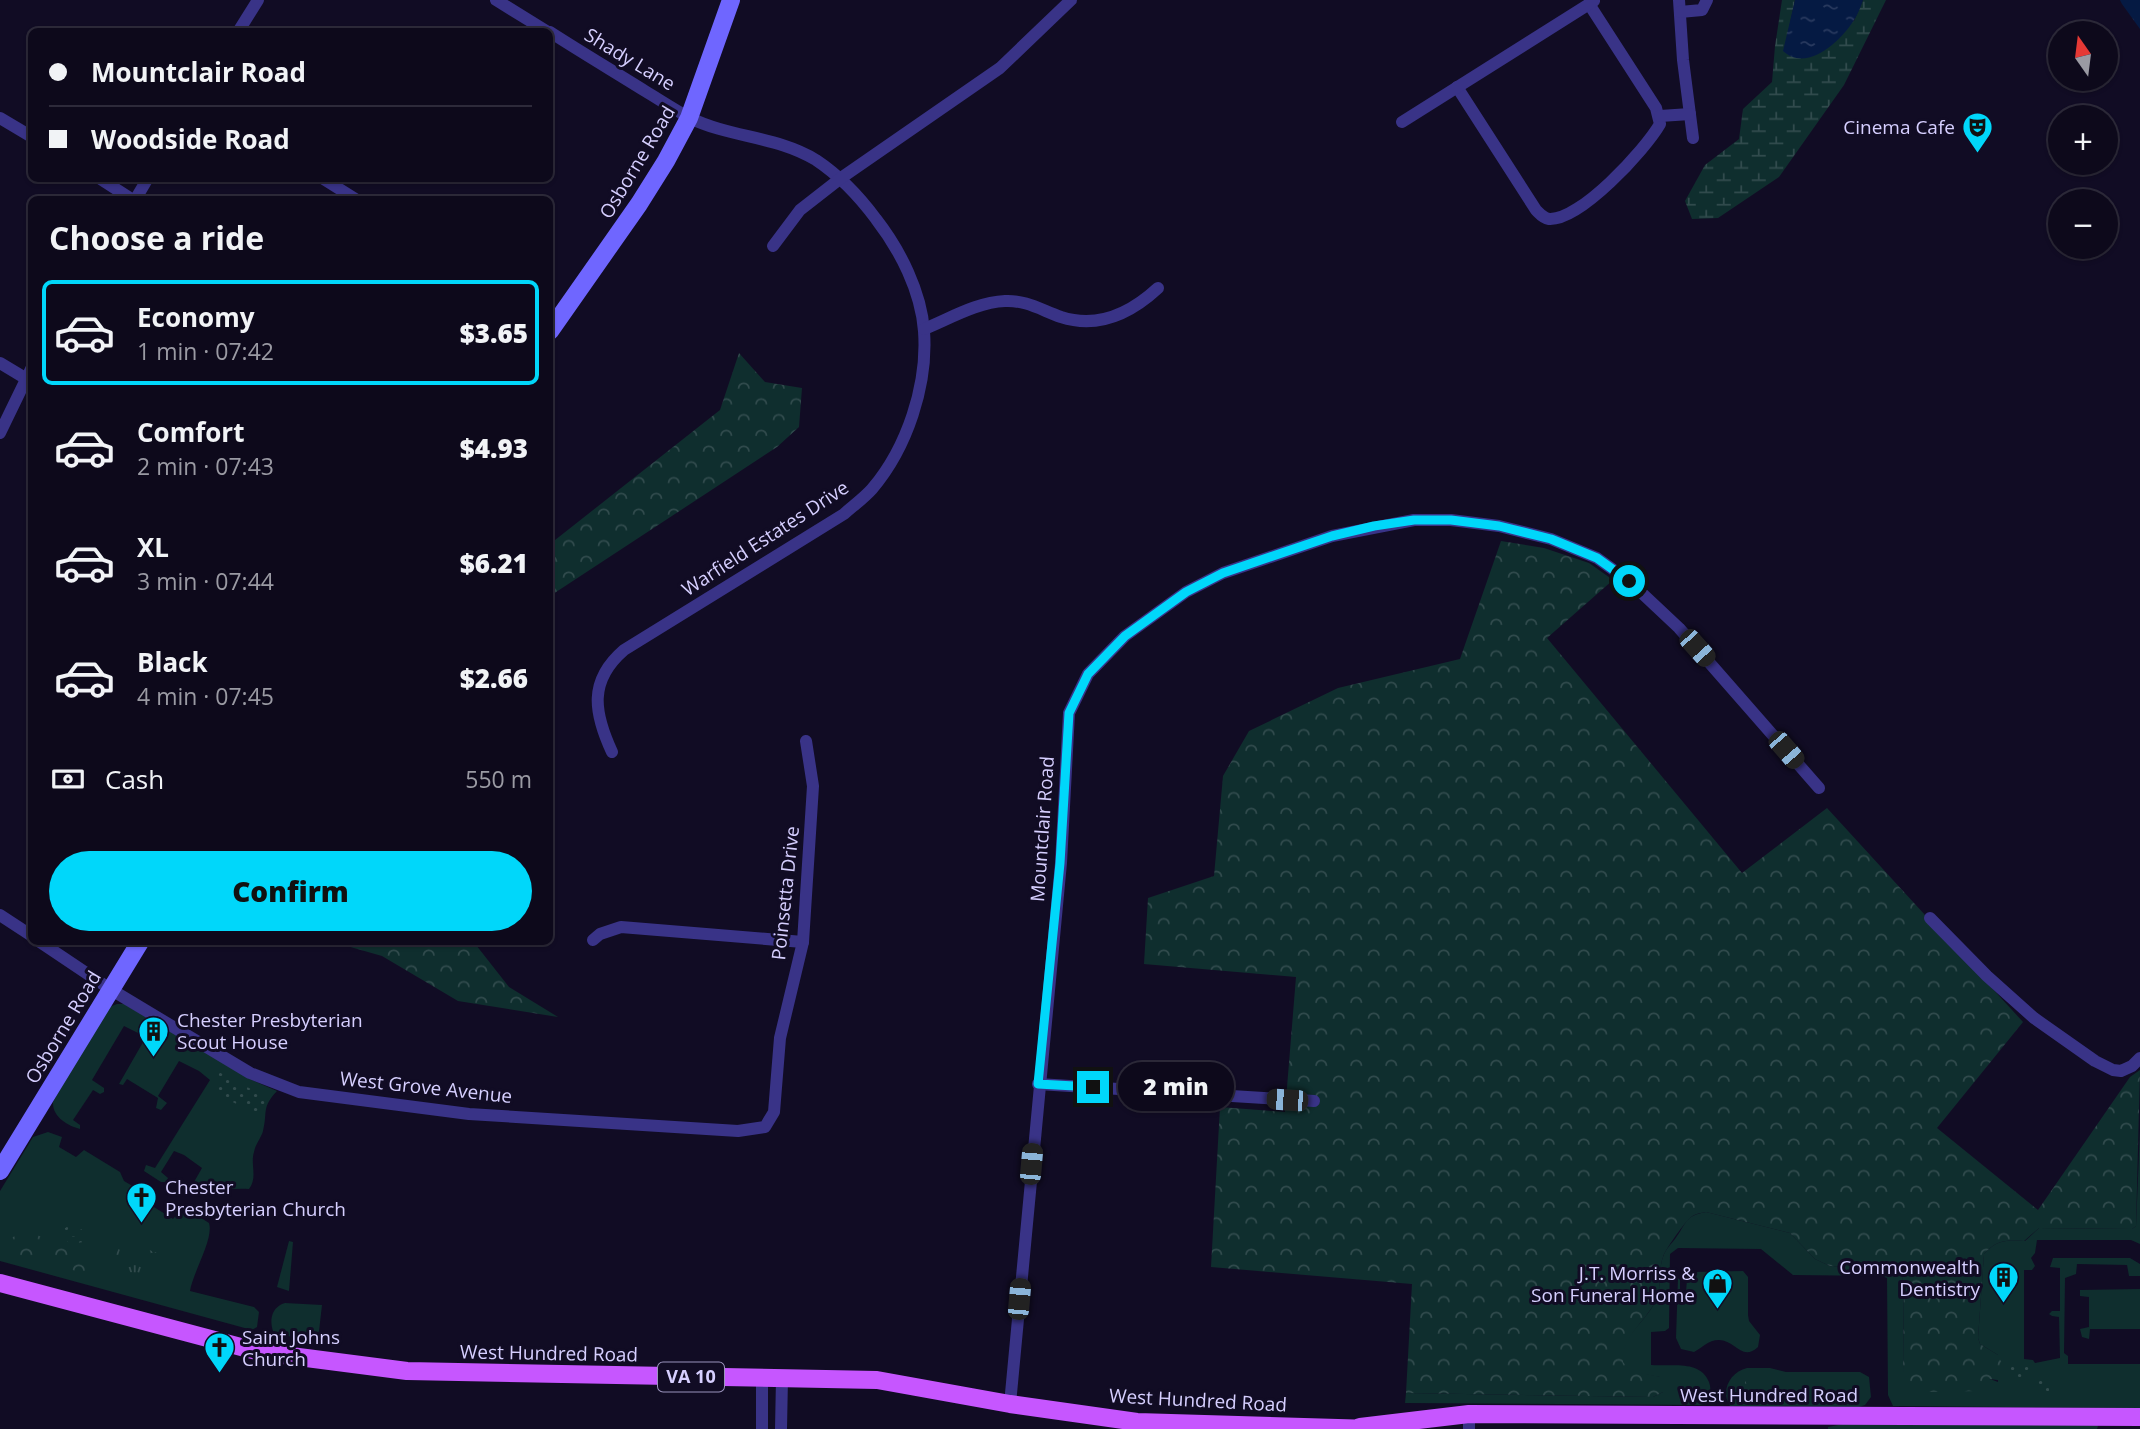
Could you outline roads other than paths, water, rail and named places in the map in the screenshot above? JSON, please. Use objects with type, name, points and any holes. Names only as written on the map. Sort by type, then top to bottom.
[{"type":"main road","name":"West Hundred Road","points":[[0,1283],[260,1352],[407,1371],[877,1380],[1137,1425],[1364,1428],[1469,1421],[2140,1418]]},
{"type":"street","points":[[240,28],[258,0]]},
{"type":"street","name":"Shady Lane","points":[[496,0],[542,28]]},
{"type":"street","name":"Osborne Road","points":[[553,320],[639,204],[690,118],[731,0]]},
{"type":"street","points":[[773,246],[800,210],[841,178],[1000,68],[1071,0]]},
{"type":"street","points":[[1693,138],[1680,6],[1702,10],[1707,0]]},
{"type":"street","points":[[1402,122],[1457,87],[1592,2],[1660,117],[1660,124],[1610,185],[1561,217],[1550,219],[1535,210],[1457,87]]},
{"type":"street","name":"Shady Lane","points":[[553,34],[690,118]]},
{"type":"street","points":[[1660,117],[1690,114]]},
{"type":"street","points":[[0,118],[28,135]]},
{"type":"street","name":"Warfield Estates Drive","points":[[612,752],[597,714],[599,688],[614,659],[624,650],[844,514],[870,491],[884,474],[902,440],[920,386],[924,330],[905,265],[886,232],[841,178],[816,160],[782,144],[719,130],[690,118]]},
{"type":"street","points":[[105,182],[128,196]]},
{"type":"street","points":[[328,182],[351,196]]},
{"type":"street","points":[[924,330],[988,304],[1003,301],[1031,304],[1076,321],[1104,320],[1139,305],[1158,288]]},
{"type":"street","points":[[0,363],[28,376]]},
{"type":"street","points":[[0,433],[28,378]]},
{"type":"street","name":"Mountclair Road","points":[[1010,1404],[1060,863],[1069,713],[1088,674],[1125,636],[1186,592],[1236,568],[1332,536],[1414,520],[1451,520],[1499,526],[1551,539],[1597,558],[1629,581],[1679,628],[1819,788]]},
{"type":"street","name":"Poinsetta Drive","points":[[765,1127],[774,1112],[780,1038],[803,942],[814,786],[806,741]]},
{"type":"street","points":[[0,915],[28,933]]},
{"type":"street","points":[[1930,918],[1987,976],[2034,1018],[2095,1061],[2121,1071],[2140,1058]]},
{"type":"street","points":[[593,940],[600,934],[621,927],[803,942]]},
{"type":"street","name":"West Grove Avenue","points":[[44,945],[110,989],[250,1073],[299,1092],[467,1114],[738,1131],[765,1127]]},
{"type":"street","name":"Osborne Road","points":[[0,1171],[138,945]]},
{"type":"street","points":[[1038,1084],[1314,1101]]},
{"type":"street","points":[[762,1378],[762,1429]]},
{"type":"street","points":[[780,1429],[782,1378]]},
{"type":"water","points":[[1795,0],[1863,0],[1855,18],[1841,37],[1823,52],[1802,58],[1792,57],[1783,51]]},
{"type":"water","points":[[2120,0],[2140,0],[2140,29],[2122,4]]},
{"type":"place","name":"Cinema Cafe","points":[[1978,154]]},
{"type":"place","name":"Chester Presbyterian Scout House","points":[[154,1058]]},
{"type":"place","name":"Chester Presbyterian Church","points":[[142,1225]]},
{"type":"place","name":"Commonwealth Dentistry","points":[[2003,1305]]},
{"type":"place","name":"J.T. Morriss & Son Funeral Home","points":[[1718,1311]]},
{"type":"place","name":"Saint Johns Church","points":[[219,1375]]}]
